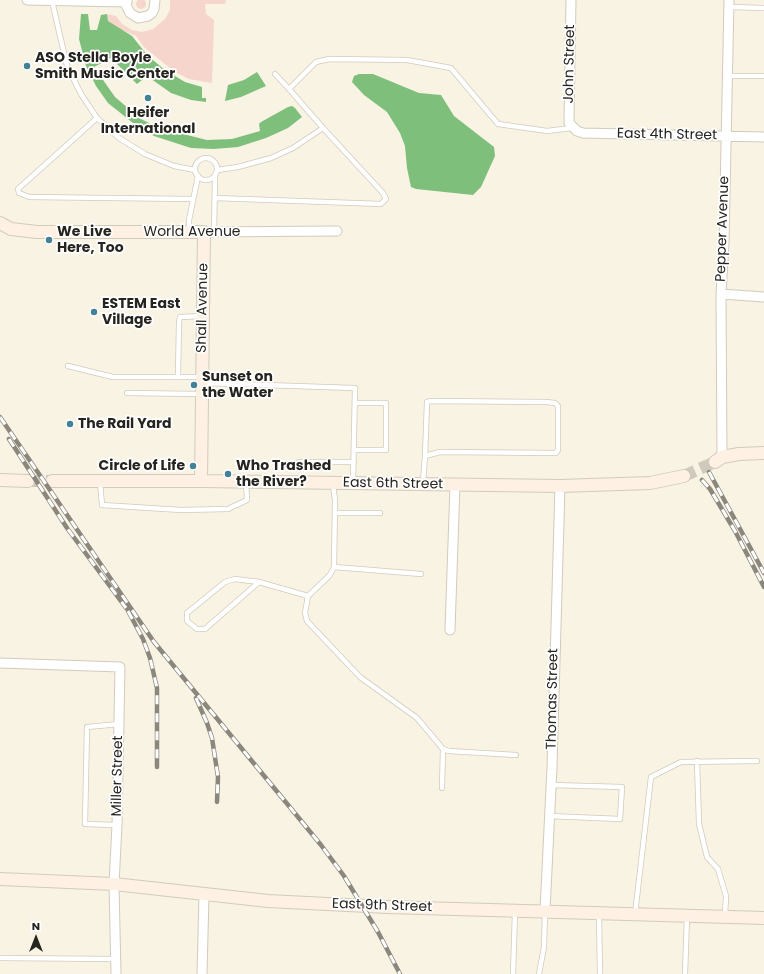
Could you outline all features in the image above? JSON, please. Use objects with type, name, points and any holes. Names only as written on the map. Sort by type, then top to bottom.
[{"type":"street","points":[[27,0],[127,1],[130,13],[138,18],[143,18],[152,13],[156,4],[155,0]]},
{"type":"street","name":"John Street","points":[[571,0],[569,123],[572,128]]},
{"type":"street","name":"Pepper Avenue","points":[[718,459],[729,4]]},
{"type":"street","name":"East 4th Street","points":[[572,128],[583,133],[764,137]]},
{"type":"street","name":"World Avenue","points":[[0,223],[11,228],[37,232],[337,231]]},
{"type":"street","name":"Shall Avenue","points":[[201,481],[202,316],[209,232]]},
{"type":"street","points":[[721,294],[764,297]]},
{"type":"street","points":[[718,459],[739,454],[764,453]]},
{"type":"street","name":"East 6th Street","points":[[52,481],[354,482],[560,486],[650,483],[684,476]]},
{"type":"street","points":[[0,480],[28,481]]},
{"type":"street","points":[[450,630],[455,485]]},
{"type":"street","name":"Thomas Street","points":[[545,911],[551,785],[560,486]]},
{"type":"street","name":"Miller Street","points":[[0,663],[120,667],[117,825],[114,884],[116,974]]},
{"type":"street","name":"East 9th Street","points":[[0,879],[114,884],[268,901],[381,907],[764,918]]},
{"type":"street","points":[[202,974],[204,895]]},
{"type":"lane","points":[[52,1],[67,66],[81,94],[97,118],[119,138],[145,154],[174,166],[195,170]]},
{"type":"lane","points":[[729,4],[764,8]]},
{"type":"lane","points":[[289,89],[316,62],[329,59],[407,60],[451,68],[498,124],[547,131],[572,128]]},
{"type":"lane","points":[[215,198],[381,204],[386,199],[383,193],[274,74]]},
{"type":"lane","points":[[727,76],[764,76]]},
{"type":"lane","points":[[97,118],[18,189],[19,193],[29,197],[193,199]]},
{"type":"lane","points":[[217,170],[238,167],[271,158],[293,148],[323,128]]},
{"type":"lane","points":[[209,232],[215,198],[215,176],[217,170],[214,161],[206,158],[197,164],[195,170],[198,176],[204,180],[215,176]]},
{"type":"lane","points":[[189,232],[189,220],[198,176]]},
{"type":"lane","points":[[178,377],[180,317],[202,316]]},
{"type":"lane","points":[[68,366],[113,377],[178,377],[202,385]]},
{"type":"lane","points":[[127,393],[202,385],[355,388],[354,482]]},
{"type":"lane","points":[[423,484],[427,402],[546,402],[555,403],[558,406],[558,450],[556,453],[440,452],[425,456]]},
{"type":"lane","points":[[354,450],[386,450],[386,403],[355,403]]},
{"type":"lane","points":[[299,462],[354,462]]},
{"type":"lane","points":[[100,480],[102,505],[181,510],[228,509],[247,500],[246,482]]},
{"type":"lane","points":[[333,483],[335,513],[334,567],[330,574],[308,596],[305,612],[307,621],[360,677],[416,718],[443,749],[449,751],[516,755]]},
{"type":"lane","points":[[335,513],[380,513]]},
{"type":"lane","points":[[334,567],[421,574]]},
{"type":"lane","points":[[259,582],[205,629],[197,630],[187,620],[187,613],[225,582],[235,580],[259,582],[308,596]]},
{"type":"lane","points":[[117,825],[85,824],[85,816],[87,727],[119,724]]},
{"type":"lane","points":[[442,788],[443,749]]},
{"type":"lane","points":[[697,761],[699,824],[707,857],[718,869],[726,896],[725,916]]},
{"type":"lane","points":[[635,914],[651,777],[681,762],[757,761]]},
{"type":"lane","points":[[549,816],[620,819],[622,787],[551,785]]},
{"type":"lane","points":[[513,974],[515,910]]},
{"type":"lane","points":[[539,974],[544,947],[545,911]]},
{"type":"lane","points":[[599,913],[600,974]]},
{"type":"lane","points":[[685,974],[687,916]]},
{"type":"lane","points":[[0,958],[116,960]]},
{"type":"shaded area","points":[[141,-1],[146,4],[141,9],[136,4]]},
{"type":"shaded area","points":[[170,0],[226,0],[225,4],[205,4],[206,14],[214,20],[212,83],[189,79],[175,72],[144,47],[136,36],[115,27],[108,21],[107,14],[116,16],[122,24],[132,30],[142,32],[153,29],[165,19],[170,10]]},
{"type":"shaded area","points":[[81,14],[88,14],[90,30],[97,30],[101,15],[107,14],[108,21],[132,36],[148,56],[165,70],[185,82],[202,87],[202,98],[206,98],[206,102],[191,100],[171,93],[147,76],[137,84],[111,58],[94,67],[115,97],[141,119],[159,128],[207,140],[232,139],[260,131],[259,124],[261,122],[288,107],[292,106],[295,108],[302,117],[288,128],[266,138],[238,147],[214,149],[191,148],[154,136],[138,127],[108,103],[96,86],[86,66],[79,39]]},
{"type":"shaded area","points":[[257,72],[266,86],[241,97],[225,101],[228,85],[244,80]]},
{"type":"shaded area","points":[[359,74],[373,74],[419,93],[441,95],[454,116],[494,147],[495,156],[481,187],[473,195],[416,189],[411,187],[407,168],[405,146],[400,133],[387,112],[364,95],[352,82],[354,76]]},
{"type":"tunnel","points":[[684,476],[715,462]]},
{"type":"tunnel","points":[[28,481],[52,481]]},
{"type":"railway","points":[[0,417],[154,642],[321,845],[344,876],[378,932],[400,974]]},
{"type":"railway","points":[[9,439],[67,528],[126,608]]},
{"type":"railway","points":[[709,472],[764,573]]},
{"type":"railway","points":[[702,480],[710,489],[735,531],[764,587]]},
{"type":"railway","points":[[128,611],[143,639],[150,658],[157,688],[157,767]]},
{"type":"railway","points":[[196,698],[212,738],[218,777],[217,802]]},
{"type":"place","name":"ASO Stella Boyle Smith Music Center","points":[[27,66]]},
{"type":"place","name":"Heifer International","points":[[148,98]]},
{"type":"place","name":"We Live Here, Too","points":[[49,240]]},
{"type":"place","name":"ESTEM East Village","points":[[94,312]]},
{"type":"place","name":"Sunset on the Water","points":[[194,385]]},
{"type":"place","name":"The Rail Yard","points":[[70,424]]},
{"type":"place","name":"Circle of Life","points":[[193,466]]},
{"type":"place","name":"Who Trashed the River?","points":[[228,474]]}]
